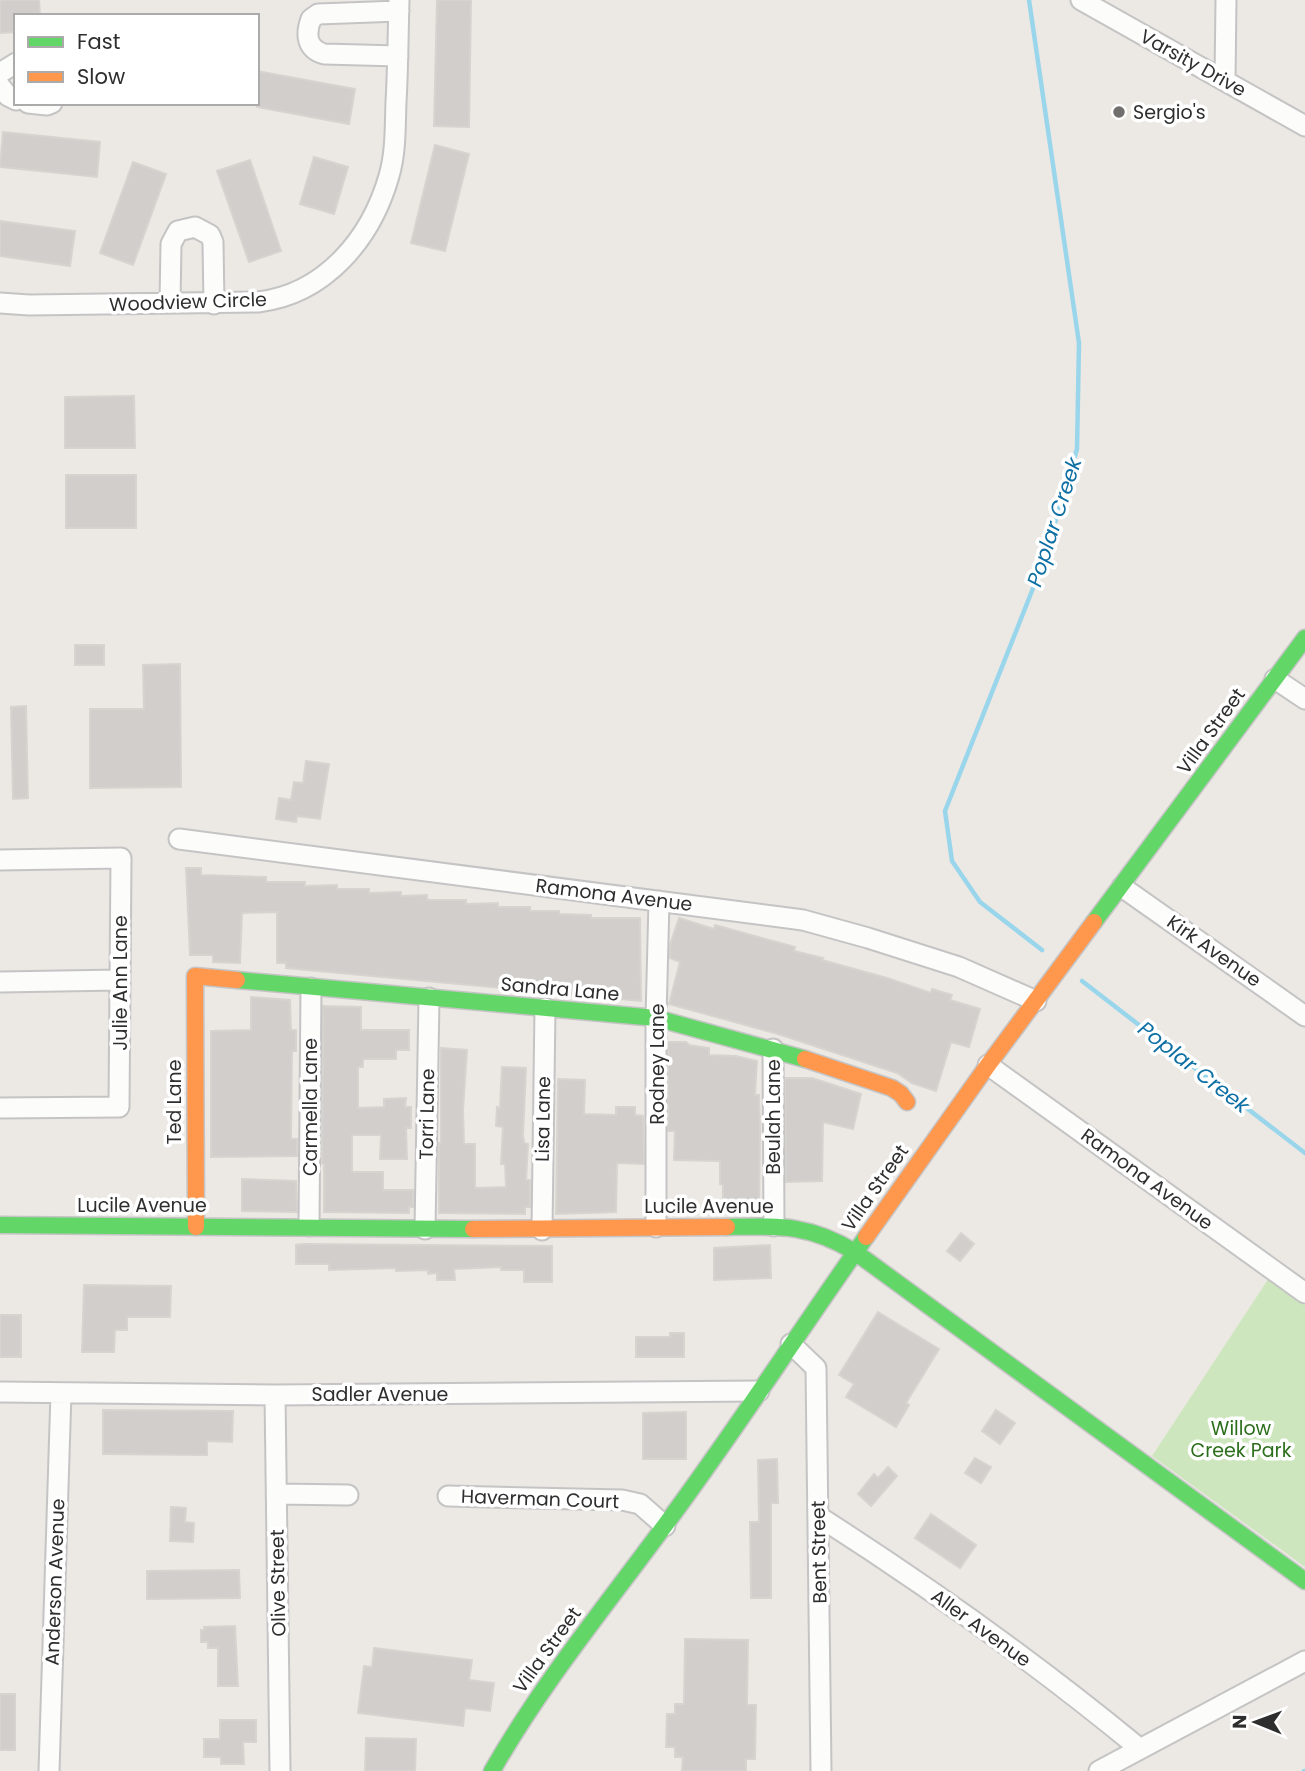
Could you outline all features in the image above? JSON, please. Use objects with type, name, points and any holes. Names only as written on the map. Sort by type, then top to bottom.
[{"type":"street","name":"Varsity Drive","points":[[1081,0],[1305,126]]},
{"type":"street","points":[[1225,79],[1226,0]]},
{"type":"street","points":[[398,56],[324,54],[314,51],[307,35],[311,19],[324,13],[399,6]]},
{"type":"street","name":"Woodview Circle","points":[[0,303],[214,304],[270,301],[309,286],[347,256],[361,238],[389,177],[394,141],[399,6]]},
{"type":"street","points":[[0,86],[14,99]]},
{"type":"street","points":[[170,303],[171,244],[178,231],[195,228],[210,234],[213,242],[214,304]]},
{"type":"street","name":"Villa Street","points":[[492,1771],[514,1732],[553,1675],[665,1526],[988,1065],[1305,638]]},
{"type":"street","points":[[1275,679],[1305,699]]},
{"type":"street","name":"Ramona Avenue","points":[[179,839],[803,920],[959,967],[1036,1001]]},
{"type":"street","name":"Julie Ann Lane","points":[[0,860],[121,858],[119,1107],[0,1108]]},
{"type":"street","name":"Kirk Avenue","points":[[1122,887],[1305,1016]]},
{"type":"street","name":"Rodney Lane","points":[[656,1227],[659,901]]},
{"type":"street","name":"Sandra Lane","points":[[195,976],[656,1018],[773,1049],[892,1088],[907,1102]]},
{"type":"street","name":"Ted Lane","points":[[195,976],[196,1227]]},
{"type":"street","points":[[0,982],[120,980]]},
{"type":"street","name":"Carmella Lane","points":[[309,1226],[311,988]]},
{"type":"street","name":"Torri Lane","points":[[425,1229],[429,999]]},
{"type":"street","name":"Lisa Lane","points":[[542,1230],[545,1008]]},
{"type":"street","name":"Beulah Lane","points":[[773,1049],[774,1226]]},
{"type":"street","name":"Ramona Avenue","points":[[988,1065],[1305,1293]]},
{"type":"street","name":"Lucile Avenue","points":[[0,1225],[542,1230],[774,1226],[812,1229],[827,1234],[855,1252],[1305,1581]]},
{"type":"street","name":"Bent Street","points":[[791,1344],[816,1368],[821,1771]]},
{"type":"street","name":"Sadler Avenue","points":[[0,1392],[275,1395],[759,1391]]},
{"type":"street","name":"Anderson Avenue","points":[[49,1771],[61,1393]]},
{"type":"street","name":"Olive Street","points":[[275,1395],[280,1771]]},
{"type":"street","points":[[277,1494],[348,1495]]},
{"type":"street","name":"Haverman Court","points":[[448,1496],[622,1500],[640,1504],[665,1526]]},
{"type":"street","name":"Aller Avenue","points":[[818,1516],[904,1572],[1083,1702],[1139,1748]]},
{"type":"street","points":[[1099,1771],[1305,1661]]},
{"type":"green space","name":"Willow Creek Park","points":[[1269,1278],[1305,1304],[1305,1567],[1152,1456]]},
{"type":"building","points":[[0,0],[39,0],[40,14],[14,14],[14,32],[0,33]]},
{"type":"building","points":[[437,0],[471,0],[469,127],[434,126]]},
{"type":"building","points":[[259,71],[355,89],[349,124],[257,107]]},
{"type":"building","points":[[3,132],[100,142],[97,177],[0,167]]},
{"type":"building","points":[[435,145],[469,154],[445,251],[411,243]]},
{"type":"building","points":[[314,157],[348,167],[334,214],[300,204]]},
{"type":"building","points":[[250,160],[281,251],[249,262],[217,171]]},
{"type":"building","points":[[133,162],[166,174],[133,265],[100,253]]},
{"type":"building","points":[[0,221],[75,231],[70,266],[0,256]]},
{"type":"building","points":[[134,396],[135,448],[65,448],[65,397]]},
{"type":"building","points":[[66,475],[136,475],[136,528],[66,528]]},
{"type":"building","points":[[75,645],[104,645],[104,665],[75,665]]},
{"type":"building","points":[[180,664],[181,787],[90,788],[90,709],[144,709],[143,665]]},
{"type":"building","points":[[26,706],[28,798],[13,799],[11,707]]},
{"type":"building","points":[[306,761],[329,764],[320,819],[297,816],[296,822],[276,819],[279,798],[291,800],[294,782],[303,783]]},
{"type":"building","points":[[186,868],[201,868],[201,875],[266,877],[266,882],[305,882],[305,886],[337,885],[337,889],[369,889],[369,893],[401,892],[401,896],[427,895],[427,900],[466,900],[466,904],[498,903],[498,907],[530,907],[530,911],[559,911],[559,914],[591,915],[591,918],[640,918],[641,1001],[286,968],[286,963],[277,963],[277,912],[242,913],[240,963],[213,962],[213,955],[190,955]]},
{"type":"building","points":[[679,918],[714,929],[715,925],[795,947],[794,951],[931,993],[932,989],[952,995],[950,1000],[980,1009],[969,1047],[951,1042],[936,1091],[912,1083],[897,1073],[778,1034],[669,1004],[680,962],[670,958],[670,945]]},
{"type":"building","points":[[251,997],[290,1000],[291,1030],[296,1030],[296,1051],[292,1051],[291,1139],[297,1139],[297,1156],[211,1157],[211,1031],[251,1030]]},
{"type":"building","points":[[323,1006],[361,1007],[361,1030],[409,1030],[409,1050],[396,1050],[396,1059],[363,1059],[363,1067],[358,1067],[358,1108],[384,1107],[384,1099],[406,1098],[405,1107],[411,1107],[411,1128],[406,1128],[407,1159],[380,1159],[381,1135],[352,1135],[352,1172],[383,1172],[383,1190],[413,1190],[413,1207],[409,1207],[409,1213],[324,1212]]},
{"type":"building","points":[[668,1042],[686,1042],[689,1045],[709,1048],[709,1055],[736,1056],[757,1061],[755,1095],[759,1095],[759,1211],[723,1211],[720,1161],[674,1160],[675,1131],[668,1131]]},
{"type":"building","points":[[441,1048],[467,1050],[464,1144],[475,1144],[475,1188],[506,1187],[505,1164],[501,1164],[503,1127],[496,1126],[497,1107],[500,1108],[502,1067],[526,1068],[523,1135],[524,1143],[528,1144],[526,1180],[530,1180],[530,1207],[525,1207],[525,1214],[439,1213]]},
{"type":"building","points":[[785,1078],[812,1078],[861,1094],[853,1129],[823,1122],[822,1181],[786,1182]]},
{"type":"building","points":[[558,1079],[585,1080],[584,1114],[616,1115],[616,1107],[635,1107],[635,1115],[643,1116],[644,1164],[617,1163],[616,1212],[556,1214]]},
{"type":"building","points":[[242,1179],[296,1181],[297,1212],[242,1211]]},
{"type":"building","points":[[961,1233],[974,1244],[960,1261],[947,1251]]},
{"type":"building","points":[[296,1245],[552,1246],[552,1282],[524,1282],[524,1270],[501,1270],[501,1267],[454,1269],[455,1280],[437,1280],[437,1273],[428,1274],[428,1270],[329,1270],[329,1264],[296,1264]]},
{"type":"building","points":[[770,1245],[771,1278],[714,1280],[714,1248]]},
{"type":"building","points":[[84,1285],[171,1286],[170,1317],[127,1317],[127,1330],[115,1330],[114,1352],[82,1352]]},
{"type":"building","points":[[878,1312],[939,1349],[906,1403],[909,1405],[896,1427],[846,1397],[854,1384],[839,1375]]},
{"type":"building","points":[[0,1315],[21,1315],[21,1357],[0,1357]]},
{"type":"building","points":[[670,1333],[684,1333],[684,1357],[636,1357],[636,1337],[670,1337]]},
{"type":"building","points":[[103,1410],[233,1411],[232,1442],[207,1441],[207,1455],[103,1454]]},
{"type":"building","points":[[996,1410],[1015,1423],[1000,1444],[982,1431]]},
{"type":"building","points":[[686,1412],[686,1459],[643,1459],[643,1413]]},
{"type":"building","points":[[975,1458],[991,1467],[981,1483],[965,1473]]},
{"type":"building","points":[[777,1459],[778,1503],[771,1503],[771,1598],[751,1598],[750,1522],[759,1522],[758,1460]]},
{"type":"building","points":[[888,1467],[897,1476],[871,1506],[858,1494],[874,1474],[878,1478]]},
{"type":"building","points":[[171,1507],[186,1508],[185,1522],[194,1523],[193,1542],[170,1541]]},
{"type":"building","points":[[931,1514],[976,1545],[960,1568],[915,1538]]},
{"type":"building","points":[[239,1570],[240,1598],[147,1599],[147,1571]]},
{"type":"building","points":[[235,1626],[238,1686],[218,1686],[218,1648],[208,1648],[208,1642],[201,1642],[201,1630],[204,1630],[204,1627]]},
{"type":"building","points":[[685,1639],[748,1640],[747,1705],[756,1705],[755,1759],[746,1759],[746,1771],[682,1771],[683,1757],[675,1757],[675,1747],[666,1747],[667,1714],[675,1714],[675,1704],[684,1704]]},
{"type":"building","points":[[374,1648],[472,1660],[469,1680],[494,1683],[490,1711],[465,1708],[463,1726],[358,1713],[364,1666],[372,1667]]},
{"type":"building","points":[[0,1694],[15,1694],[15,1750],[0,1750]]},
{"type":"building","points":[[220,1720],[256,1720],[256,1742],[243,1742],[244,1764],[221,1764],[221,1757],[204,1757],[204,1739],[220,1739]]},
{"type":"building","points":[[366,1738],[416,1739],[415,1771],[365,1771]]},
{"type":"waterway","name":"Poplar Creek","points":[[1029,0],[1079,343],[1077,449],[1043,563],[945,811],[952,861],[980,902],[1042,950]]},
{"type":"waterway","name":"Poplar Creek","points":[[1082,981],[1305,1153]]},
{"type":"traffic: fast","points":[[1094,922],[1305,638]]},
{"type":"traffic: fast","points":[[237,980],[656,1018],[805,1059]]},
{"type":"traffic: fast","points":[[0,1225],[473,1229]]},
{"type":"traffic: fast","points":[[727,1227],[794,1229],[823,1236],[855,1252],[1305,1581]]},
{"type":"traffic: fast","points":[[492,1771],[552,1677],[689,1492],[866,1237]]},
{"type":"traffic: slow","points":[[866,1237],[1094,922]]},
{"type":"traffic: slow","points":[[196,1227],[195,976],[237,980]]},
{"type":"traffic: slow","points":[[805,1059],[892,1088],[907,1102]]},
{"type":"traffic: slow","points":[[473,1229],[727,1227]]},
{"type":"place","name":"Sergio's","points":[[1119,112]]}]
